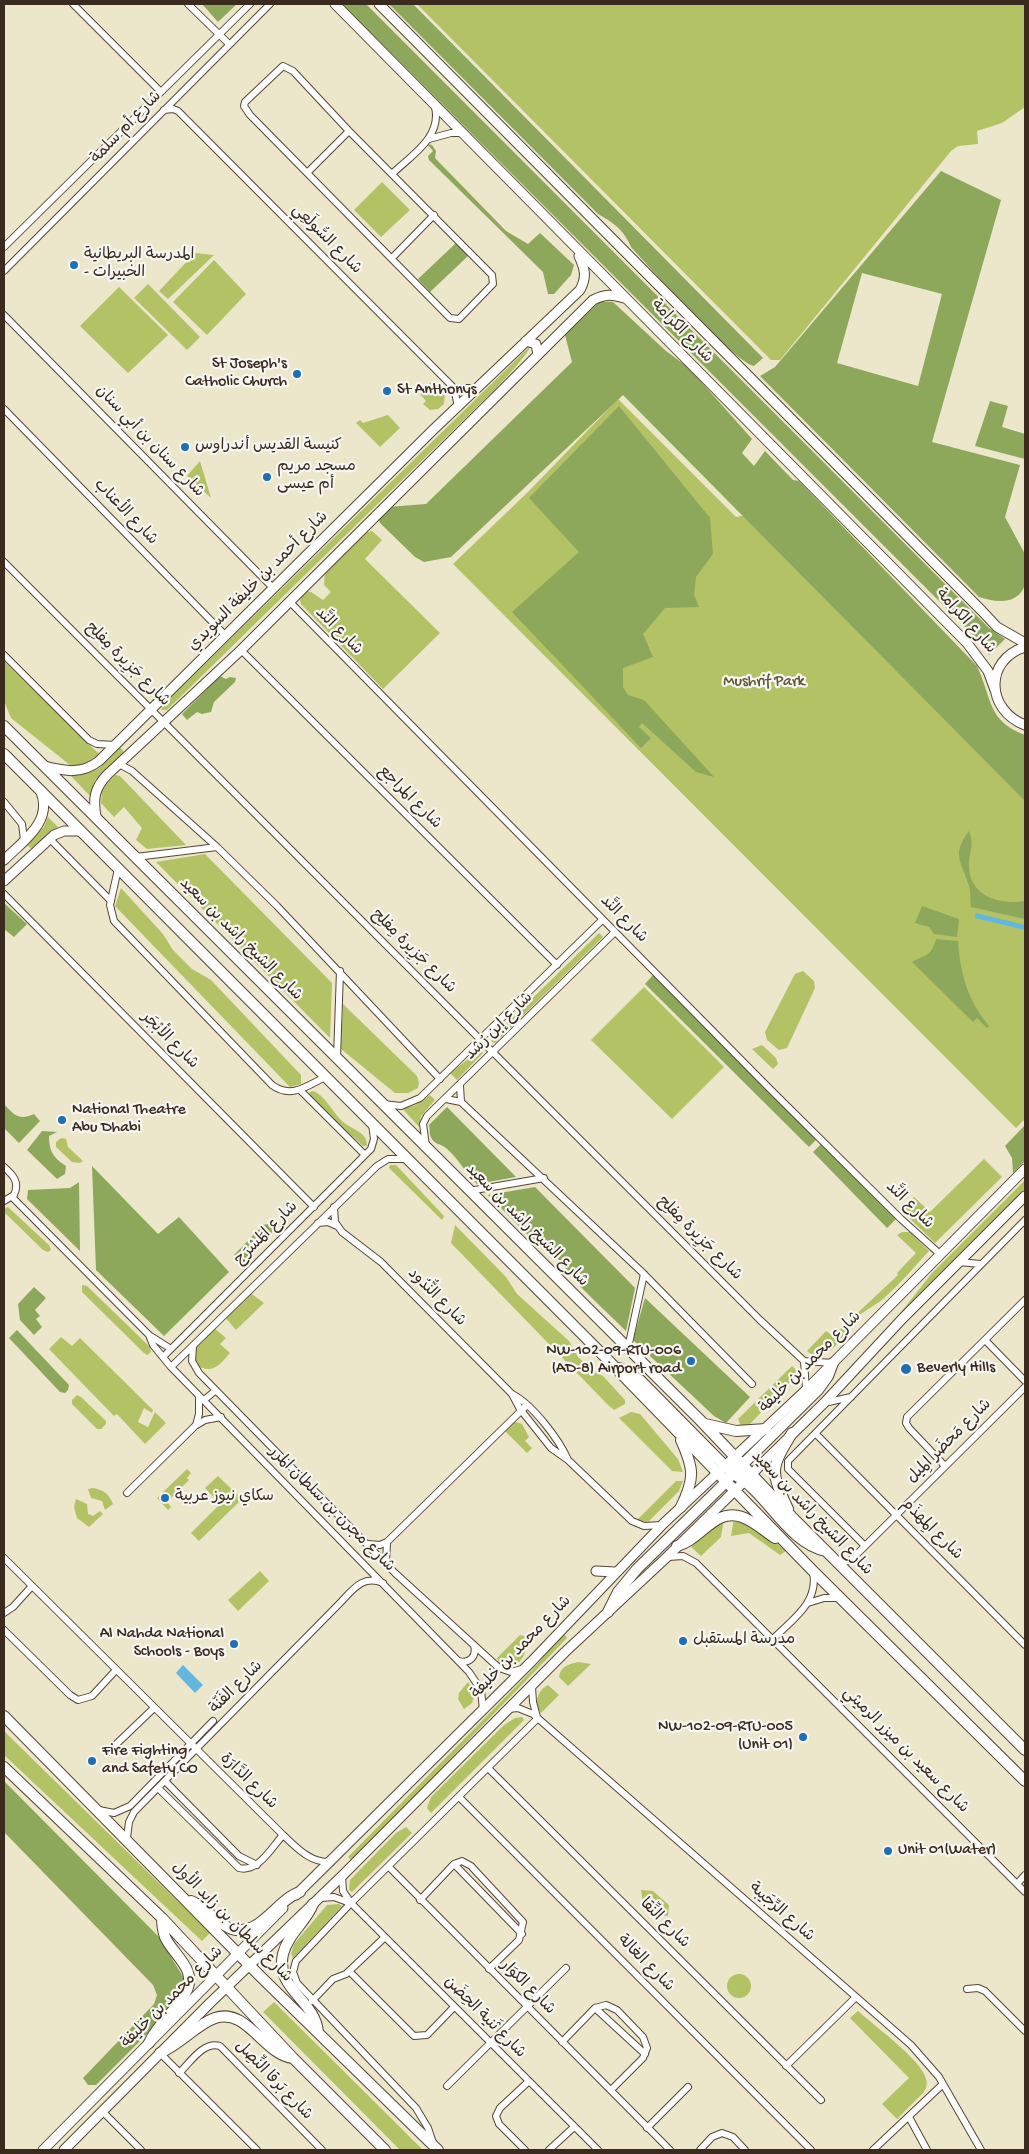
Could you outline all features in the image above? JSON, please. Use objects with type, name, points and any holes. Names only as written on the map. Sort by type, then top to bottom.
[{"type":"main road","name":"شارع الكرامة","points":[[335,4],[575,249],[627,299],[967,643],[988,671],[997,700],[1008,716],[1025,725]]},
{"type":"main road","name":"شارع الكرامة","points":[[378,4],[997,627],[1025,645]]},
{"type":"main road","name":"شارع أحمد بن خليفة السويدي","points":[[44,766],[64,771],[83,771],[99,761],[116,745],[477,388],[580,290],[585,281],[586,273],[575,249]]},
{"type":"main road","points":[[96,818],[95,793],[98,784],[241,650],[593,300],[603,295],[614,294],[627,299]]},
{"type":"main road","points":[[526,341],[536,344],[538,355]]},
{"type":"main road","points":[[995,690],[1000,666],[1007,656],[1025,645]]},
{"type":"main road","name":"شارع الشيخ راشد بن سعيد","points":[[4,726],[468,1191],[700,1420],[739,1461],[747,1478],[792,1517],[827,1551],[1025,1750]]},
{"type":"main road","points":[[4,754],[372,1123],[405,1159],[614,1366],[812,1571],[1025,1781]]},
{"type":"main road","points":[[4,860],[42,818],[45,808],[41,792]]},
{"type":"main road","points":[[4,881],[49,838],[64,831],[80,831]]},
{"type":"main road","points":[[14,850],[20,849],[24,852],[26,859]]},
{"type":"main road","name":"شارع محمد بن خليفة","points":[[739,1461],[766,1429],[1025,1169]]},
{"type":"main road","name":"شارع محمد بن خليفة","points":[[64,2150],[227,1987],[317,1901],[508,1709],[824,1403],[958,1262],[1025,1196]]},
{"type":"main road","points":[[608,1612],[618,1592],[637,1569],[725,1482],[739,1461],[818,1390],[828,1376],[833,1363]]},
{"type":"main road","points":[[614,1366],[640,1380],[732,1472],[747,1478],[802,1540],[816,1549],[827,1551]]},
{"type":"main road","points":[[700,1420],[708,1425],[726,1430],[766,1429]]},
{"type":"main road","points":[[677,1432],[690,1460],[692,1473],[689,1491],[681,1508]]},
{"type":"main road","points":[[792,1433],[774,1464],[774,1472],[792,1517]]},
{"type":"main road","points":[[717,1474],[732,1472]]},
{"type":"main road","points":[[732,1472],[734,1491]]},
{"type":"main road","name":"شارع محمد بن خليفة","points":[[43,2150],[483,1710],[615,1572],[717,1474]]},
{"type":"main road","points":[[677,1546],[692,1540],[718,1518],[733,1515],[745,1518],[788,1544]]},
{"type":"main road","points":[[596,1571],[615,1572]]},
{"type":"main road","name":"شارع سلطان بن زايد الأول","points":[[4,1716],[127,1838],[250,1965],[436,2148]]},
{"type":"main road","points":[[4,1767],[162,1918],[293,2058],[385,2150]]},
{"type":"main road","points":[[186,1899],[199,1904],[228,1927],[242,1930],[253,1927],[286,1898],[300,1892]]},
{"type":"main road","points":[[317,1901],[288,1941],[282,1964],[288,1986],[312,2013],[318,2032]]},
{"type":"main road","points":[[149,2043],[158,2027],[186,1992],[189,1979],[186,1967],[166,1937],[162,1918]]},
{"type":"main road","points":[[260,1931],[259,1937],[263,1943],[272,1944]]},
{"type":"main road","points":[[160,2053],[185,2040],[209,2021],[224,2017],[238,2020],[274,2052],[293,2058]]},
{"type":"street","points":[[73,4],[161,92]]},
{"type":"street","points":[[188,4],[229,44]]},
{"type":"street","name":"شارع أم سلمة","points":[[4,247],[250,4]]},
{"type":"street","name":"شارع أم سلمة","points":[[4,270],[270,4]]},
{"type":"street","points":[[282,66],[293,71],[349,131],[434,215],[492,275],[493,284],[459,319],[454,320],[307,173],[244,106],[278,68],[282,66]]},
{"type":"street","points":[[164,110],[178,111],[179,94]]},
{"type":"street","points":[[393,173],[429,139],[436,122],[435,105]]},
{"type":"street","name":"شارع السُّولَعِي","points":[[178,111],[454,388]]},
{"type":"street","points":[[307,173],[349,131]]},
{"type":"street","points":[[429,139],[451,133],[463,133]]},
{"type":"street","points":[[392,258],[434,215]]},
{"type":"street","name":"شارع سنان بن أبي سنان","points":[[4,315],[274,589]]},
{"type":"street","points":[[458,407],[454,388],[477,388]]},
{"type":"street","name":"شارع الأعناب","points":[[4,409],[226,636]]},
{"type":"street","name":"شارع جَزِيرة مِفلِح","points":[[4,562],[804,1361]]},
{"type":"street","name":"شارع النَّد","points":[[289,601],[602,920],[896,1214],[941,1255]]},
{"type":"street","name":"شارع المراجع","points":[[241,650],[557,965]]},
{"type":"street","points":[[4,655],[89,740],[96,744],[116,745]]},
{"type":"street","points":[[129,755],[132,771]]},
{"type":"street","points":[[119,764],[132,771],[217,847],[340,971],[440,1079]]},
{"type":"street","points":[[4,802],[22,824],[24,840]]},
{"type":"street","points":[[49,838],[111,901]]},
{"type":"street","points":[[136,857],[217,847]]},
{"type":"street","points":[[118,869],[111,901],[111,913],[114,921],[272,1085],[287,1092],[300,1090],[325,1077]]},
{"type":"street","name":"شارع الأبْجَر","points":[[4,894],[314,1207]]},
{"type":"street","name":"شارع إبن رُشد","points":[[383,1104],[401,1106],[414,1102],[481,1040],[602,920]]},
{"type":"street","name":"شارع إبن رُشد","points":[[426,1148],[423,1124],[427,1116],[494,1053],[615,932]]},
{"type":"street","points":[[337,1058],[340,971]]},
{"type":"street","points":[[460,1086],[461,1102]]},
{"type":"street","points":[[300,1090],[365,1155]]},
{"type":"street","points":[[446,1098],[461,1102],[544,1178],[644,1274],[752,1384]]},
{"type":"street","name":"شارع المَسْرَج","points":[[163,1357],[365,1155],[374,1144],[372,1123]]},
{"type":"street","name":"شارع المَسْرَج","points":[[172,1367],[358,1183],[383,1162],[394,1158],[405,1159]]},
{"type":"street","points":[[4,1167],[16,1180],[17,1188],[12,1197],[4,1201]]},
{"type":"street","points":[[348,1173],[358,1183]]},
{"type":"street","points":[[468,1191],[544,1178]]},
{"type":"street","name":"شارع مجرن بن سلطان المرر","points":[[12,1197],[149,1334],[171,1349]]},
{"type":"street","points":[[334,1207],[334,1217],[337,1226]]},
{"type":"street","points":[[865,1546],[788,1469],[788,1461],[1025,1220]]},
{"type":"street","points":[[318,1223],[328,1222],[337,1226]]},
{"type":"street","name":"شارع النُّدُود","points":[[337,1226],[381,1262],[512,1394],[527,1405],[559,1444],[568,1460]]},
{"type":"street","points":[[958,1262],[981,1264]]},
{"type":"street","points":[[628,1348],[644,1274]]},
{"type":"street","points":[[945,1466],[909,1428],[906,1423],[907,1417],[1025,1300]]},
{"type":"street","points":[[219,1301],[225,1302],[228,1311]]},
{"type":"street","name":"شارع مجرن بن سلطان المرر","points":[[149,1334],[163,1357],[172,1367],[458,1660],[478,1683],[483,1710]]},
{"type":"street","points":[[984,1340],[1025,1381]]},
{"type":"street","name":"شارع مجرن بن سلطان المرر","points":[[192,1347],[192,1360],[196,1369],[215,1391],[386,1563],[499,1668],[511,1672],[523,1669]]},
{"type":"street","points":[[806,1390],[804,1361],[833,1363]]},
{"type":"street","name":"شارع مَحضَر المِيل","points":[[839,1564],[851,1560],[1025,1387]]},
{"type":"street","points":[[195,1426],[200,1414],[202,1398],[215,1391]]},
{"type":"street","name":"شارع النُّدُود","points":[[512,1394],[521,1410],[551,1448],[568,1460],[618,1509],[638,1524],[650,1527],[663,1524]]},
{"type":"street","points":[[824,1403],[852,1397]]},
{"type":"street","points":[[368,1544],[380,1545],[387,1542],[527,1405]]},
{"type":"street","points":[[127,1493],[195,1426],[204,1420],[221,1418]]},
{"type":"street","name":"شارع المِهذَم","points":[[816,1434],[1025,1645]]},
{"type":"street","points":[[386,1563],[387,1542]]},
{"type":"street","name":"شارع سعيد بن ميزر الرميثي","points":[[666,1557],[678,1556],[689,1558],[705,1572],[774,1638],[1025,1892]]},
{"type":"street","name":"شارع الدَّارَة","points":[[4,1558],[195,1750],[283,1835],[306,1855],[318,1861],[331,1862]]},
{"type":"street","points":[[850,1575],[851,1560]]},
{"type":"street","points":[[774,1638],[808,1603],[814,1587],[812,1571]]},
{"type":"street","name":"شارع الفَنّة","points":[[127,1838],[128,1827],[134,1812],[360,1584],[370,1579],[386,1585]]},
{"type":"street","points":[[4,1614],[32,1586]]},
{"type":"street","points":[[808,1603],[824,1598],[840,1598]]},
{"type":"street","points":[[4,1630],[70,1695],[78,1700],[92,1696],[116,1670]]},
{"type":"street","points":[[458,1660],[465,1662],[472,1659],[475,1653],[474,1645]]},
{"type":"street","points":[[436,2148],[428,2128],[416,2108],[312,2001],[295,1980],[293,1972],[296,1961],[351,1903],[538,1718],[533,1702],[532,1687]]},
{"type":"street","points":[[108,1752],[154,1708]]},
{"type":"street","name":"شارع الرِّجَيبة","points":[[508,1709],[524,1709],[538,1718],[911,2045],[936,2073],[981,2150]]},
{"type":"street","name":"شارع الفَنّة","points":[[96,1809],[114,1812],[130,1806],[212,1721]]},
{"type":"street","name":"شارع النِّقا","points":[[488,1768],[821,2100]]},
{"type":"street","points":[[165,1781],[239,1856],[257,1864]]},
{"type":"street","points":[[158,1788],[237,1866],[248,1869],[257,1864],[283,1835]]},
{"type":"street","name":"شارع الغالة","points":[[459,1797],[812,2150]]},
{"type":"street","points":[[420,1900],[454,1864],[462,1861],[471,1866],[521,1919],[523,1926],[522,1934],[516,1943],[489,1968]]},
{"type":"street","points":[[454,1864],[522,1934]]},
{"type":"street","name":"شارع الكوَار","points":[[389,1867],[670,2150]]},
{"type":"street","points":[[1017,1884],[1025,1875]]},
{"type":"street","name":"شارع ثَنية الحِضَن","points":[[342,1876],[343,1891],[351,1903],[598,2150]]},
{"type":"street","points":[[317,1901],[338,1898],[351,1903]]},
{"type":"street","points":[[312,2001],[333,1979],[349,1971],[384,1938]]},
{"type":"street","points":[[447,2086],[566,1968]]},
{"type":"street","points":[[349,1971],[414,2036],[427,2035],[454,2007]]},
{"type":"street","points":[[967,1989],[978,1988],[985,1991],[1025,2031]]},
{"type":"street","points":[[786,2066],[856,1997]]},
{"type":"street","points":[[562,2042],[595,2008],[606,2005],[617,2010],[645,2039],[647,2048],[645,2054],[611,2090]]},
{"type":"street","points":[[595,2008],[645,2054]]},
{"type":"street","name":"شارع بَرقا النِّصِل","points":[[179,2073],[205,2047],[212,2044],[220,2046],[320,2150]]},
{"type":"street","points":[[160,2053],[257,2150]]},
{"type":"street","points":[[525,2150],[499,2124],[496,2116],[500,2108],[528,2082]]},
{"type":"street","points":[[875,2150],[943,2084]]},
{"type":"street","points":[[647,2128],[688,2087]]},
{"type":"street","points":[[102,2111],[141,2150]]},
{"type":"street","points":[[909,2117],[927,2150]]},
{"type":"street","points":[[549,2150],[574,2127]]},
{"type":"street","points":[[700,2150],[712,2137],[722,2133],[733,2137],[745,2150]]},
{"type":"green space","points":[[202,4],[237,4],[218,22]]},
{"type":"green space","points":[[342,4],[366,4],[989,628],[1005,639],[989,655],[983,645]]},
{"type":"green space","points":[[389,4],[413,4],[763,358],[754,366],[744,361],[711,332],[631,247],[618,228],[598,214]]},
{"type":"green space","points":[[417,4],[1025,4],[1025,107],[1002,123],[977,131],[978,144],[958,146],[951,151],[780,360],[771,360]]},
{"type":"green space","points":[[427,144],[432,145],[436,151],[435,158],[506,231],[528,244],[540,233],[574,265],[571,275],[554,294],[548,294],[543,272],[429,160],[428,156],[433,151]]},
{"type":"green space","points":[[941,171],[1001,200],[932,442],[1020,465],[1005,517],[1025,554],[1025,585],[1021,592],[1017,596],[1005,601],[979,597],[760,376],[775,367]],"holes":[[[862,273],[942,294],[918,386],[837,363]]]},
{"type":"green space","points":[[382,182],[410,210],[381,237],[354,210]]},
{"type":"green space","points":[[456,243],[468,256],[430,292],[418,279]]},
{"type":"green space","points":[[195,253],[214,255],[168,299],[159,291]]},
{"type":"green space","points":[[214,260],[246,294],[207,335],[173,302]]},
{"type":"green space","points":[[148,284],[200,337],[187,350],[134,298]]},
{"type":"green space","points":[[119,287],[168,335],[128,373],[80,326]]},
{"type":"green space","points":[[600,301],[613,302],[666,351],[689,368],[752,439],[742,453],[754,466],[765,451],[793,480],[799,481],[977,666],[992,707],[997,715],[1004,723],[1025,735],[1025,801],[623,395],[451,557],[424,562],[415,557],[381,524],[377,518],[388,507],[426,504],[572,362],[565,335]]},
{"type":"green space","points":[[530,346],[519,363],[490,394],[167,710],[161,710],[165,703]]},
{"type":"green space","points":[[437,382],[445,391],[444,404],[438,409],[430,410],[423,404],[426,401],[420,394],[430,383]]},
{"type":"green space","name":"Mushrif Park","points":[[618,399],[736,517],[784,508],[1025,757],[1025,1119],[1016,1128],[453,564],[529,491]]},
{"type":"green space","points":[[990,401],[1008,406],[1002,427],[1025,434],[1025,459],[975,446]]},
{"type":"green space","points":[[619,406],[710,518],[713,554],[696,577],[694,595],[699,607],[665,608],[643,634],[653,657],[623,668],[623,687],[628,695],[644,700],[714,777],[696,772],[642,723],[639,727],[651,738],[641,748],[512,612],[579,552],[529,498]]},
{"type":"green space","points":[[388,415],[400,428],[380,447],[356,423],[360,420],[363,423]]},
{"type":"green space","points":[[200,461],[211,498],[187,476]]},
{"type":"green space","points":[[372,531],[382,540],[365,559],[440,633],[383,689],[301,604],[300,600],[306,591],[323,600],[331,592],[324,585],[325,571],[361,534]]},
{"type":"green space","points":[[4,661],[99,754],[83,765],[70,765],[11,718],[4,701]]},
{"type":"green space","points":[[220,676],[226,679],[230,677],[236,678],[235,682],[214,702],[211,712],[202,714],[197,712],[187,720],[182,714]]},
{"type":"green space","points":[[120,747],[124,752],[95,780],[91,797],[70,775],[79,775],[99,768]]},
{"type":"green space","points":[[115,775],[120,776],[186,845],[147,849],[136,840],[142,828],[124,807],[114,817],[101,803],[102,790]]},
{"type":"green space","points":[[48,817],[58,827],[31,848],[26,845],[44,827]]},
{"type":"green space","points":[[969,831],[972,844],[969,860],[970,876],[974,885],[980,892],[996,900],[1006,902],[1025,901],[1025,919],[971,907],[969,886],[959,857],[961,845]]},
{"type":"green space","points":[[205,854],[332,983],[330,1038],[156,862]]},
{"type":"green space","points":[[121,888],[163,934],[173,950],[192,969],[211,980],[301,1075],[301,1084],[290,1087],[115,906]]},
{"type":"green space","points":[[4,903],[27,924],[14,937],[4,929]]},
{"type":"green space","points":[[922,906],[959,919],[957,937],[934,934],[929,927],[915,923]]},
{"type":"green space","points":[[599,933],[603,937],[495,1043],[492,1042],[491,1039]]},
{"type":"green space","points":[[936,939],[958,941],[966,986],[970,997],[989,1026],[987,1028],[977,1018],[973,1022],[912,962],[930,952]]},
{"type":"green space","points":[[803,971],[814,981],[815,988],[787,1048],[779,1050],[767,1040],[765,1032],[795,974]]},
{"type":"green space","points":[[653,975],[817,1139],[809,1147],[645,984]]},
{"type":"green space","points":[[644,987],[724,1067],[672,1119],[591,1040]]},
{"type":"green space","points":[[343,1004],[417,1076],[418,1088],[408,1093],[395,1093],[341,1049]]},
{"type":"green space","points":[[762,1045],[776,1058],[778,1064],[773,1069],[752,1049]]},
{"type":"green space","points":[[480,1050],[483,1053],[457,1080],[450,1073]]},
{"type":"green space","points":[[312,1091],[324,1099],[343,1122],[365,1137],[367,1146],[363,1146],[310,1098],[309,1093]]},
{"type":"green space","points":[[430,1095],[435,1100],[421,1116],[419,1127],[402,1108],[414,1106]]},
{"type":"green space","points":[[4,1104],[17,1116],[24,1117],[34,1114],[40,1121],[19,1143],[4,1128]]},
{"type":"green space","points":[[447,1107],[516,1177],[477,1184],[451,1152],[433,1141],[430,1136],[429,1125]]},
{"type":"green space","points":[[1025,1125],[1025,1161],[1013,1173],[1012,1158],[1005,1146]]},
{"type":"green space","points":[[42,1131],[57,1132],[49,1136],[51,1150],[55,1157],[66,1166],[65,1174],[57,1179],[27,1150]]},
{"type":"green space","points":[[61,1138],[66,1139],[68,1147],[83,1161],[80,1163],[72,1162],[56,1147],[56,1142]]},
{"type":"green space","points":[[822,1143],[896,1219],[887,1228],[813,1152]]},
{"type":"green space","points":[[984,1159],[1002,1177],[935,1243],[901,1210],[914,1197],[930,1212]]},
{"type":"green space","points":[[390,1165],[396,1165],[444,1216],[442,1220],[389,1168]]},
{"type":"green space","points":[[92,1166],[158,1234],[179,1217],[229,1272],[164,1336],[96,1270]]},
{"type":"green space","points":[[1025,1180],[1025,1190],[904,1313],[902,1311],[932,1273]]},
{"type":"green space","points":[[79,1182],[80,1251],[27,1199],[28,1190],[70,1188]]},
{"type":"green space","points":[[535,1187],[635,1288],[626,1331],[578,1284],[550,1251],[537,1244],[488,1195]]},
{"type":"green space","points":[[8,1207],[49,1245],[51,1250],[48,1252],[43,1250],[5,1213],[4,1209]]},
{"type":"green space","points":[[272,1223],[276,1228],[241,1264],[234,1255],[263,1225]]},
{"type":"green space","points":[[455,1225],[506,1277],[517,1294],[569,1341],[578,1357],[594,1372],[603,1376],[625,1400],[625,1404],[614,1410],[609,1406],[451,1243]]},
{"type":"green space","points":[[902,1232],[910,1232],[929,1251],[889,1293],[852,1322],[831,1350],[817,1356],[807,1351],[826,1331],[833,1336],[898,1275],[897,1273],[916,1253],[897,1235]]},
{"type":"green space","points":[[82,1285],[87,1286],[150,1347],[151,1352],[147,1355],[144,1353],[82,1292]]},
{"type":"green space","points":[[34,1287],[46,1298],[35,1310],[40,1316],[36,1319],[42,1327],[34,1335],[20,1320],[18,1304]]},
{"type":"green space","points":[[249,1292],[264,1303],[236,1330],[225,1317]]},
{"type":"green space","points":[[645,1298],[750,1397],[726,1423],[714,1416],[633,1340]]},
{"type":"green space","points":[[214,1328],[226,1338],[220,1344],[230,1353],[218,1366],[205,1369],[193,1364],[194,1342]]},
{"type":"green space","points":[[17,1330],[69,1385],[65,1393],[60,1392],[9,1338]]},
{"type":"green space","points":[[61,1337],[72,1346],[80,1338],[153,1410],[152,1413],[144,1408],[138,1422],[148,1427],[155,1412],[166,1423],[145,1444],[117,1414],[114,1416],[49,1349]]},
{"type":"green space","points":[[792,1366],[797,1371],[790,1382],[750,1424],[741,1426],[738,1419]]},
{"type":"green space","points":[[77,1395],[106,1421],[106,1424],[101,1429],[97,1429],[72,1404],[72,1400]]},
{"type":"green space","points":[[631,1412],[640,1414],[678,1459],[683,1472],[672,1471],[619,1418]]},
{"type":"green space","points":[[513,1421],[522,1424],[529,1437],[525,1441],[532,1448],[527,1453],[504,1430]]},
{"type":"green space","points":[[187,1469],[191,1473],[187,1478],[189,1480],[167,1502],[171,1507],[168,1510],[157,1498]]},
{"type":"green space","points":[[218,1476],[242,1499],[199,1541],[191,1533],[220,1504],[205,1488]]},
{"type":"green space","points":[[676,1481],[683,1481],[679,1491],[648,1522],[637,1520]]},
{"type":"green space","points":[[93,1488],[106,1493],[113,1504],[105,1510],[102,1501],[91,1498],[88,1489]]},
{"type":"green space","points":[[76,1499],[87,1504],[88,1514],[93,1516],[100,1511],[103,1514],[89,1527],[77,1518],[74,1507]]},
{"type":"green space","points":[[734,1518],[756,1526],[786,1551],[780,1555],[749,1533],[731,1536]]},
{"type":"green space","points":[[724,1519],[721,1537],[701,1556],[691,1547],[717,1521]]},
{"type":"green space","points":[[260,1571],[269,1581],[238,1611],[228,1600]]},
{"type":"green space","points":[[564,1634],[567,1638],[352,1861],[348,1857],[533,1669]]},
{"type":"green space","points":[[520,1635],[528,1637],[526,1650],[521,1660],[513,1665],[499,1663],[497,1658]]},
{"type":"green space","points":[[578,1662],[591,1664],[568,1686],[559,1677],[561,1670],[565,1666]]},
{"type":"green space","points":[[468,1682],[475,1694],[472,1703],[464,1709],[458,1699],[459,1693]]},
{"type":"green space","points":[[548,1685],[559,1695],[541,1713],[536,1705],[537,1698]]},
{"type":"green space","points":[[522,1717],[524,1720],[431,1813],[427,1808],[431,1797],[504,1725],[515,1718]]},
{"type":"green space","points":[[4,1731],[210,1933],[202,1941],[4,1755]]},
{"type":"green space","points":[[4,1781],[159,1937],[185,1980],[184,1989],[158,2023],[96,2085],[88,2085],[83,2078],[154,2004],[157,1995],[153,1985],[4,1832]]},
{"type":"green space","points":[[406,1827],[412,1833],[352,1892],[349,1890],[350,1880],[396,1833]]},
{"type":"green space","points":[[641,1890],[653,1891],[669,1905],[668,1916],[657,1915],[643,1902]]},
{"type":"green space","points":[[339,1904],[342,1906],[293,1958],[291,1954],[294,1944],[327,1905]]},
{"type":"green space","points":[[739,1974],[748,1977],[751,1986],[748,1995],[739,1998],[730,1995],[727,1986],[730,1977]]},
{"type":"green space","points":[[274,2002],[423,2150],[400,2150],[263,2012]]},
{"type":"green space","points":[[858,2011],[916,2062],[926,2079],[927,2083],[923,2093],[897,2119],[882,2104],[909,2078],[850,2018]]},
{"type":"water","points":[[976,913],[1025,925],[1025,930],[975,918]]},
{"type":"water","points":[[183,1665],[203,1685],[195,1693],[176,1673]]},
{"type":"place","name":"المدرسة البريطانية - الخبيرات","points":[[74,265]]},
{"type":"place","name":"St Joseph's Catholic Church","points":[[297,374]]},
{"type":"place","name":"St Anthonys","points":[[387,391]]},
{"type":"place","name":"كنيسة القديس أندراوس","points":[[185,447]]},
{"type":"place","name":"مسجد مريم أم عيسى","points":[[267,477]]},
{"type":"place","name":"National Theatre Abu Dhabi","points":[[62,1120]]},
{"type":"place","name":"NW-102-09-RTU-006 (AD-8) Airport road","points":[[691,1361]]},
{"type":"place","name":"Beverly Hills","points":[[906,1369]]},
{"type":"place","name":"سكاي نيوز عربية","points":[[165,1498]]},
{"type":"place","name":"مدرسة المستقبل","points":[[683,1641]]},
{"type":"place","name":"Al Nahda National Schools - Boys","points":[[234,1644]]},
{"type":"place","name":"NW-102-09-RTU-005 (Unit 01)","points":[[803,1737]]},
{"type":"place","name":"Fire Fighting and Safety CO","points":[[92,1761]]},
{"type":"place","name":"Unit 01(Water)","points":[[888,1851]]}]
